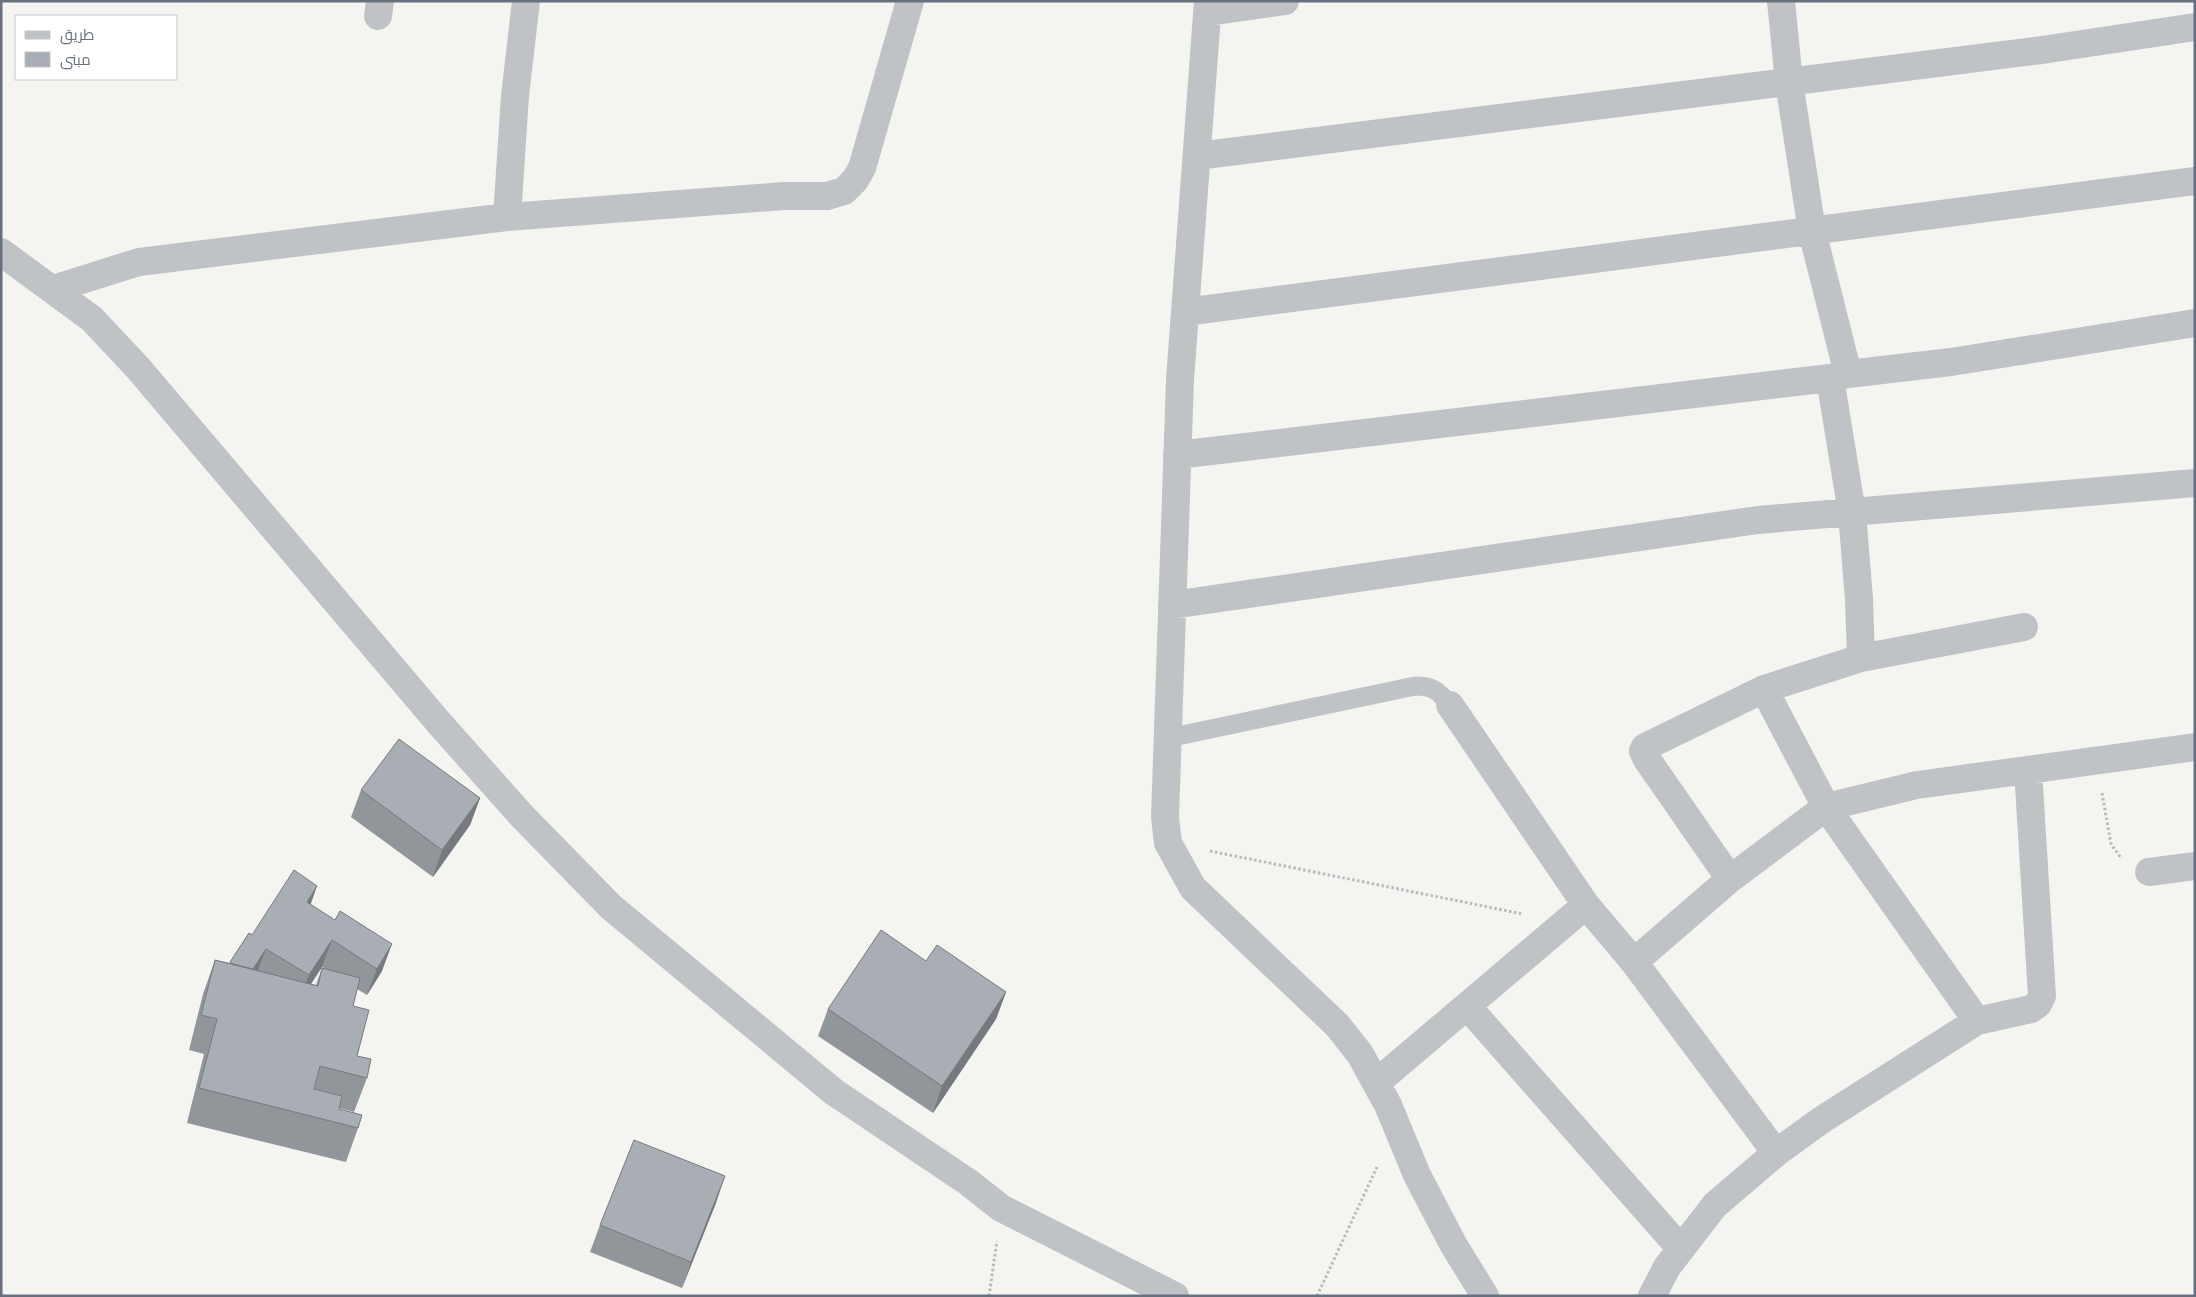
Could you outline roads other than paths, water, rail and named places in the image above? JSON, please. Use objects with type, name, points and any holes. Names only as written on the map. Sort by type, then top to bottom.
[{"type":"street","points":[[507,218],[515,96],[526,1]]},
{"type":"street","points":[[53,289],[139,262],[507,218],[784,196],[827,196],[844,191],[862,168],[910,1]]},
{"type":"street","points":[[1285,1],[1208,7],[1185,312],[1177,455],[1165,817],[1168,843],[1193,888],[1337,1025],[1360,1054],[1397,1126],[1417,1175],[1453,1244],[1485,1296]]},
{"type":"street","points":[[1781,1],[1789,82],[1812,231],[1839,376],[1859,599],[1861,658]]},
{"type":"street","points":[[1197,156],[2042,50],[2195,27]]},
{"type":"street","points":[[1185,312],[2195,182]]},
{"type":"street","points":[[1,252],[92,319],[138,368],[453,738],[522,816],[611,907],[834,1092],[968,1182],[1001,1208],[1175,1296]]},
{"type":"street","points":[[1177,455],[1951,362],[2195,323]]},
{"type":"street","points":[[1172,605],[1758,520],[2195,483]]},
{"type":"street","points":[[1730,879],[1646,758],[1643,751],[1645,746],[1764,689],[1861,658],[2024,627]]},
{"type":"street","points":[[1764,689],[1826,807],[1977,1021]]},
{"type":"street","points":[[1450,705],[1586,905],[1634,962],[1776,1153]]},
{"type":"street","points":[[1634,962],[1730,879],[1826,807],[1917,785],[2195,747]]},
{"type":"street","points":[[1652,1296],[1667,1267],[1715,1205],[1776,1153],[1894,1072],[1977,1021],[2031,1009],[2038,1004],[2042,996],[2028,770]]},
{"type":"street","points":[[2149,872],[2195,866]]},
{"type":"street","points":[[1376,1083],[1586,905]]},
{"type":"street","points":[[1467,1006],[1681,1249]]},
{"type":"lane","points":[[1168,738],[1415,686],[1428,686],[1439,692],[1450,705]]}]
